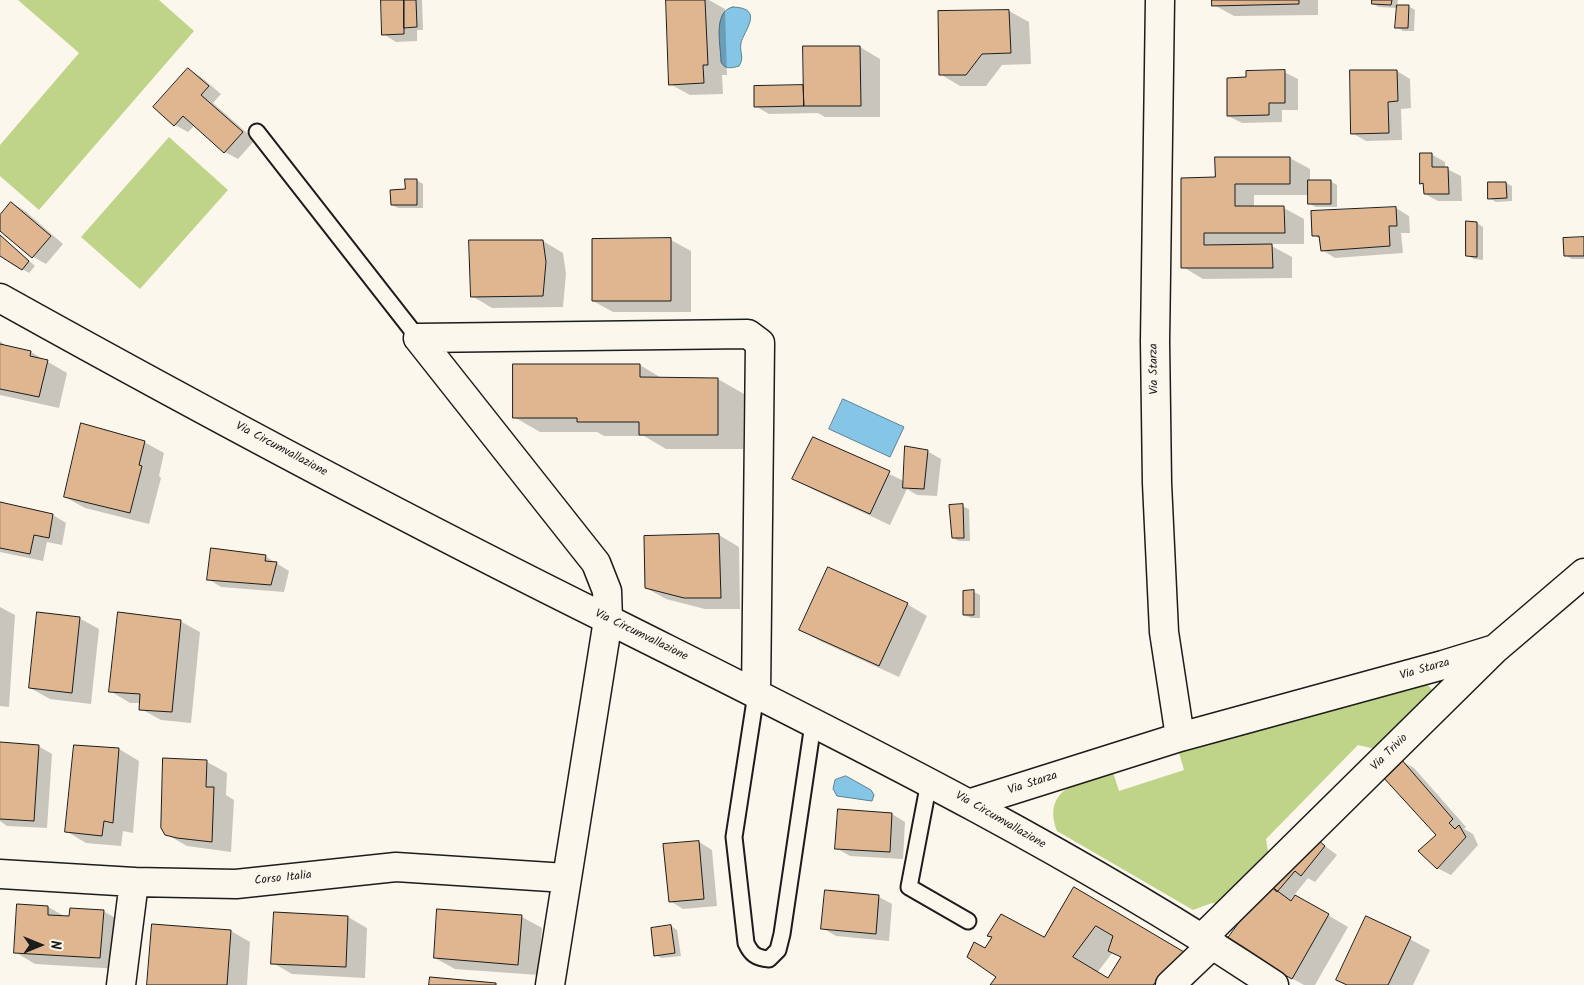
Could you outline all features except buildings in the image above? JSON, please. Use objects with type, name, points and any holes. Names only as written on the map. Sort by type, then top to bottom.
[{"type":"street","name":"Via Starza","points":[[1160,0],[1155,341],[1157,483],[1164,632],[1180,736]]},
{"type":"street","name":"Via Circumvallazione","points":[[0,298],[136,374],[608,620],[971,803],[1208,941],[1274,985]]},
{"type":"street","points":[[418,338],[748,334],[760,343],[756,694]]},
{"type":"street","points":[[418,338],[596,563],[607,591],[608,620],[550,985]]},
{"type":"street","name":"Via Trivio","points":[[1170,985],[1208,941],[1495,649],[1584,573]]},
{"type":"street","name":"Via Starza","points":[[971,803],[1180,736],[1443,666],[1495,649]]},
{"type":"street","name":"Corso Italia","points":[[0,874],[134,882],[236,884],[396,867],[566,878]]},
{"type":"street","points":[[121,985],[134,882]]},
{"type":"lane","points":[[257,132],[418,338]]},
{"type":"lane","points":[[756,694],[734,837],[746,943],[751,953],[760,958],[769,959],[778,950],[782,934],[813,724]]},
{"type":"lane","points":[[930,782],[909,887],[968,921]]},
{"type":"green space","points":[[18,0],[159,0],[194,31],[39,210],[0,176],[0,145],[79,53]]},
{"type":"green space","points":[[169,137],[228,190],[140,289],[81,237]]},
{"type":"green space","points":[[1427,684],[1433,691],[1375,749],[1358,745],[1266,839],[1269,856],[1224,905],[1212,903],[1193,910],[1057,831],[1054,816],[1055,804],[1067,788],[1077,783],[1113,772],[1119,791],[1184,770],[1179,753]]},
{"type":"water","points":[[733,7],[743,8],[751,16],[741,43],[741,63],[739,66],[729,68],[721,62],[719,30],[722,15],[726,10]]},
{"type":"water","points":[[843,399],[904,427],[890,457],[829,429]]},
{"type":"water","points":[[846,776],[871,790],[874,795],[872,801],[837,796],[833,789],[835,780]]}]
